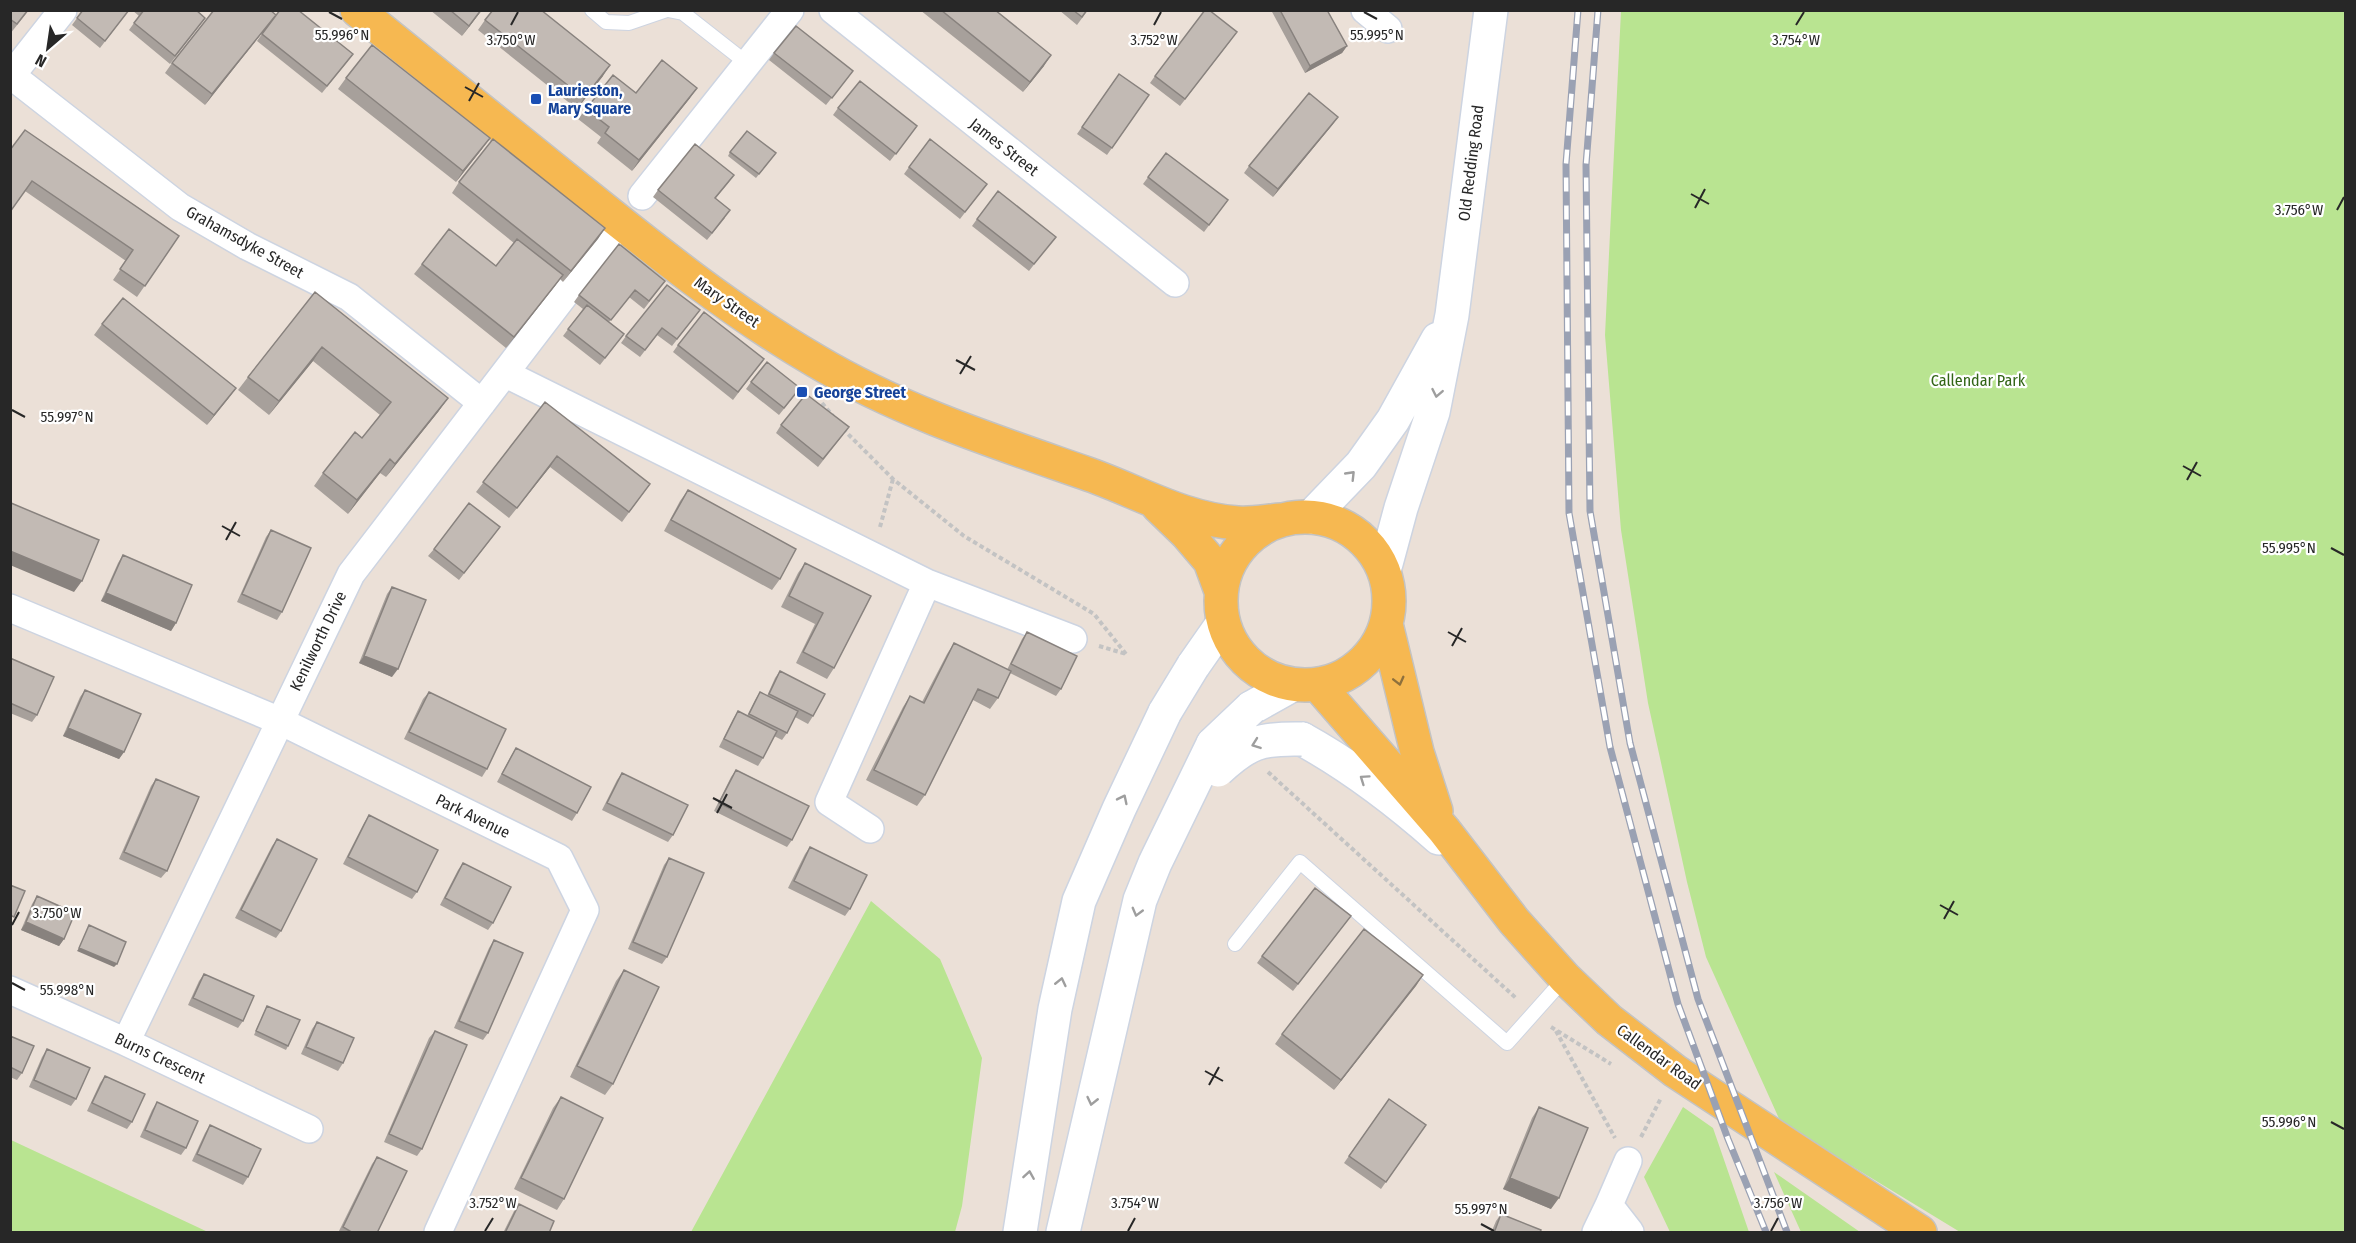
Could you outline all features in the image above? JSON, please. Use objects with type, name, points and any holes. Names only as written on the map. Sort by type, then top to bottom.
[{"type":"main road","name":"Mary Street","points":[[357,10],[680,270],[815,361],[866,388],[970,433],[1200,517],[1238,523],[1296,519]]},
{"type":"main road","name":"Old Redding Road","points":[[1384,571],[1401,508],[1433,412],[1452,315],[1491,10]]},
{"type":"main road","name":"Old Redding Road","points":[[1296,519],[1361,465],[1393,420],[1452,315]]},
{"type":"main road","name":"Mary Street","points":[[1152,500],[1187,534],[1210,561],[1221,591]]},
{"type":"main road","points":[[1062,1233],[1128,944],[1140,900],[1155,863],[1216,757],[1251,708],[1305,685],[1336,680],[1360,665],[1377,645],[1386,624],[1389,597],[1384,571],[1374,552],[1357,535],[1339,524],[1296,519],[1258,531],[1243,544],[1229,564],[1221,591],[1223,624],[1235,649],[1249,665],[1267,676],[1305,685]]},
{"type":"main road","points":[[1020,1233],[1055,1009],[1079,901],[1119,808],[1165,712],[1193,666],[1223,624]]},
{"type":"main road","name":"Callendar Road","points":[[1386,624],[1417,752],[1428,790],[1444,830]]},
{"type":"main road","name":"Callendar Road","points":[[1305,685],[1444,830],[1514,921],[1565,978],[1609,1020],[1675,1071],[1920,1233]]},
{"type":"main road","points":[[1216,757],[1274,738],[1302,739],[1372,784],[1422,823],[1474,869]]},
{"type":"street","points":[[11,76],[63,10]]},
{"type":"street","points":[[642,196],[790,10]]},
{"type":"street","points":[[1365,10],[1388,29]]},
{"type":"street","name":"James Street","points":[[839,13],[1175,283]]},
{"type":"street","name":"Grahamsdyke Street","points":[[11,76],[180,207],[247,246],[349,297],[482,403]]},
{"type":"street","name":"Kenilworth Drive","points":[[126,1042],[351,574],[621,223]]},
{"type":"street","points":[[506,374],[927,583],[1073,639]]},
{"type":"street","points":[[870,829],[829,802],[927,583]]},
{"type":"street","name":"Park Avenue","points":[[10,608],[280,721],[559,858],[585,910],[438,1233]]},
{"type":"street","name":"Burns Crescent","points":[[10,990],[309,1129]]},
{"type":"street","points":[[1596,1233],[1628,1161]]},
{"type":"street","points":[[1609,1205],[1630,1233]]},
{"type":"lane","points":[[592,10],[606,22],[629,23],[668,10],[683,13],[748,64]]},
{"type":"lane","points":[[1235,944],[1300,862],[1507,1044],[1565,978]]},
{"type":"path","points":[[819,398],[847,434],[893,479],[964,536],[1094,614],[1126,654]]},
{"type":"path","points":[[872,556],[893,479]]},
{"type":"path","points":[[1265,769],[1534,1014],[1556,1031],[1614,1066]]},
{"type":"path","points":[[1556,1031],[1628,1161]]},
{"type":"path","points":[[1628,1161],[1675,1071]]},
{"type":"green space","name":"Callendar Park","points":[[1621,11],[2345,11],[2345,1232],[1960,1232],[1781,1123],[1706,957],[1687,882],[1648,703],[1621,530],[1605,335]]},
{"type":"green space","points":[[871,901],[940,959],[982,1058],[962,1206],[955,1232],[691,1232]]},
{"type":"green space","points":[[1683,1107],[1713,1128],[1749,1232],[1670,1232],[1644,1177]]},
{"type":"green space","points":[[11,1140],[208,1232],[11,1232]]},
{"type":"green space","points":[[1774,1172],[1860,1232],[1801,1232]]},
{"type":"building","points":[[10,10],[28,10],[17,24],[10,19]]},
{"type":"building","points":[[83,10],[129,10],[105,41],[77,18]]},
{"type":"building","points":[[144,10],[196,10],[205,18],[175,56],[134,23]]},
{"type":"building","points":[[214,10],[270,10],[276,15],[212,94],[172,63]]},
{"type":"building","points":[[280,10],[298,10],[353,54],[327,86],[262,34]]},
{"type":"building","points":[[450,10],[481,10],[469,26]]},
{"type":"building","points":[[493,10],[541,10],[610,65],[584,98],[485,20]]},
{"type":"building","points":[[941,10],[995,10],[1051,55],[1030,82]]},
{"type":"building","points":[[1073,10],[1087,10],[1082,17]]},
{"type":"building","points":[[1205,10],[1209,10],[1237,32],[1185,99],[1155,76]]},
{"type":"building","points":[[1280,10],[1327,10],[1347,46],[1310,66]]},
{"type":"building","points":[[796,26],[853,71],[832,98],[774,53]]},
{"type":"building","points":[[372,45],[490,138],[463,171],[346,78]]},
{"type":"building","points":[[662,60],[697,88],[639,160],[605,133],[609,127],[586,109],[613,75],[636,93]]},
{"type":"building","points":[[1119,74],[1149,95],[1112,148],[1082,127]]},
{"type":"building","points":[[860,81],[917,126],[896,154],[838,108]]},
{"type":"building","points":[[1309,93],[1338,117],[1278,189],[1249,166]]},
{"type":"building","points":[[25,130],[179,236],[145,286],[120,269],[133,250],[32,181],[10,212],[10,150]]},
{"type":"building","points":[[747,131],[776,153],[759,174],[730,152]]},
{"type":"building","points":[[493,139],[605,228],[571,271],[459,182]]},
{"type":"building","points":[[930,139],[987,184],[965,212],[909,167]]},
{"type":"building","points":[[695,144],[734,175],[715,198],[730,210],[712,233],[658,190]]},
{"type":"building","points":[[1166,153],[1228,200],[1209,225],[1148,177]]},
{"type":"building","points":[[998,191],[1056,237],[1034,264],[977,219]]},
{"type":"building","points":[[449,229],[496,266],[517,239],[563,275],[514,337],[422,264]]},
{"type":"building","points":[[619,244],[665,281],[649,301],[635,290],[611,320],[579,295]]},
{"type":"building","points":[[667,285],[700,310],[677,339],[662,328],[645,350],[626,336]]},
{"type":"building","points":[[315,292],[448,398],[395,464],[390,459],[357,500],[323,473],[355,432],[362,438],[391,402],[322,347],[279,401],[248,377]]},
{"type":"building","points":[[123,298],[236,388],[214,415],[102,324]]},
{"type":"building","points":[[587,305],[624,334],[605,358],[568,329]]},
{"type":"building","points":[[704,312],[764,359],[738,392],[678,345]]},
{"type":"building","points":[[767,362],[800,388],[784,408],[751,382]]},
{"type":"building","points":[[806,394],[849,427],[823,459],[781,425]]},
{"type":"building","points":[[545,402],[650,484],[629,512],[557,456],[517,508],[483,482]]},
{"type":"building","points":[[688,490],[796,549],[780,579],[671,520]]},
{"type":"building","points":[[11,503],[99,540],[82,581],[10,551]]},
{"type":"building","points":[[469,503],[500,527],[464,573],[434,549]]},
{"type":"building","points":[[271,530],[311,548],[282,612],[242,594]]},
{"type":"building","points":[[123,555],[192,585],[176,623],[106,593]]},
{"type":"building","points":[[805,563],[871,596],[834,668],[803,652],[823,613],[789,596]]},
{"type":"building","points":[[392,587],[426,600],[398,669],[364,656]]},
{"type":"building","points":[[1027,632],[1077,656],[1061,689],[1011,664]]},
{"type":"building","points":[[954,643],[1011,671],[998,698],[978,689],[925,795],[874,770],[910,696],[924,703]]},
{"type":"building","points":[[10,658],[54,677],[37,715],[10,703]]},
{"type":"building","points":[[780,671],[825,694],[813,716],[769,694]]},
{"type":"building","points":[[85,690],[141,714],[124,752],[68,728]]},
{"type":"building","points":[[429,692],[506,729],[487,769],[409,732]]},
{"type":"building","points":[[760,692],[798,711],[787,733],[749,714]]},
{"type":"building","points":[[738,711],[777,731],[763,758],[724,739]]},
{"type":"building","points":[[516,748],[591,787],[577,813],[502,774]]},
{"type":"building","points":[[736,770],[809,806],[792,840],[719,803]]},
{"type":"building","points":[[622,773],[688,805],[673,835],[607,803]]},
{"type":"building","points":[[156,779],[199,797],[167,871],[124,852]]},
{"type":"building","points":[[369,815],[438,850],[417,892],[348,857]]},
{"type":"building","points":[[277,839],[317,859],[281,931],[241,910]]},
{"type":"building","points":[[810,847],[867,875],[850,909],[794,881]]},
{"type":"building","points":[[669,858],[704,873],[667,957],[633,942]]},
{"type":"building","points":[[463,863],[511,887],[493,923],[445,898]]},
{"type":"building","points":[[10,885],[25,891],[14,917],[10,915]]},
{"type":"building","points":[[1315,888],[1351,916],[1298,984],[1262,956]]},
{"type":"building","points":[[37,896],[75,913],[64,939],[26,922]]},
{"type":"building","points":[[89,925],[126,942],[117,964],[79,948]]},
{"type":"building","points":[[1364,929],[1423,975],[1341,1080],[1282,1034]]},
{"type":"building","points":[[494,940],[523,953],[488,1033],[459,1021]]},
{"type":"building","points":[[624,970],[659,987],[613,1084],[577,1066]]},
{"type":"building","points":[[204,974],[254,996],[243,1021],[193,998]]},
{"type":"building","points":[[267,1006],[300,1020],[288,1046],[256,1031]]},
{"type":"building","points":[[317,1022],[354,1038],[343,1063],[306,1047]]},
{"type":"building","points":[[435,1031],[467,1045],[422,1149],[389,1134]]},
{"type":"building","points":[[10,1036],[34,1046],[22,1073],[10,1067]]},
{"type":"building","points":[[47,1049],[90,1068],[76,1099],[34,1080]]},
{"type":"building","points":[[105,1076],[145,1094],[132,1122],[92,1103]]},
{"type":"building","points":[[561,1097],[603,1118],[564,1199],[521,1178]]},
{"type":"building","points":[[1389,1099],[1426,1125],[1386,1182],[1349,1156]]},
{"type":"building","points":[[157,1102],[198,1121],[186,1148],[145,1130]]},
{"type":"building","points":[[1539,1107],[1588,1128],[1559,1198],[1510,1178]]},
{"type":"building","points":[[210,1125],[261,1149],[248,1177],[197,1154]]},
{"type":"building","points":[[377,1157],[407,1171],[377,1233],[353,1233],[343,1227]]},
{"type":"building","points":[[519,1204],[554,1221],[549,1233],[505,1233]]},
{"type":"building","points":[[1501,1214],[1541,1230],[1540,1233],[1494,1233]]},
{"type":"railway","points":[[1578,10],[1566,164],[1569,513],[1610,747],[1678,1004],[1728,1139],[1766,1232]]},
{"type":"railway","points":[[1598,10],[1586,165],[1590,511],[1630,743],[1698,999],[1787,1232]]},
{"type":"place","name":"Laurieston, Mary Square","points":[[536,99]]},
{"type":"place","name":"George Street","points":[[802,392]]}]
